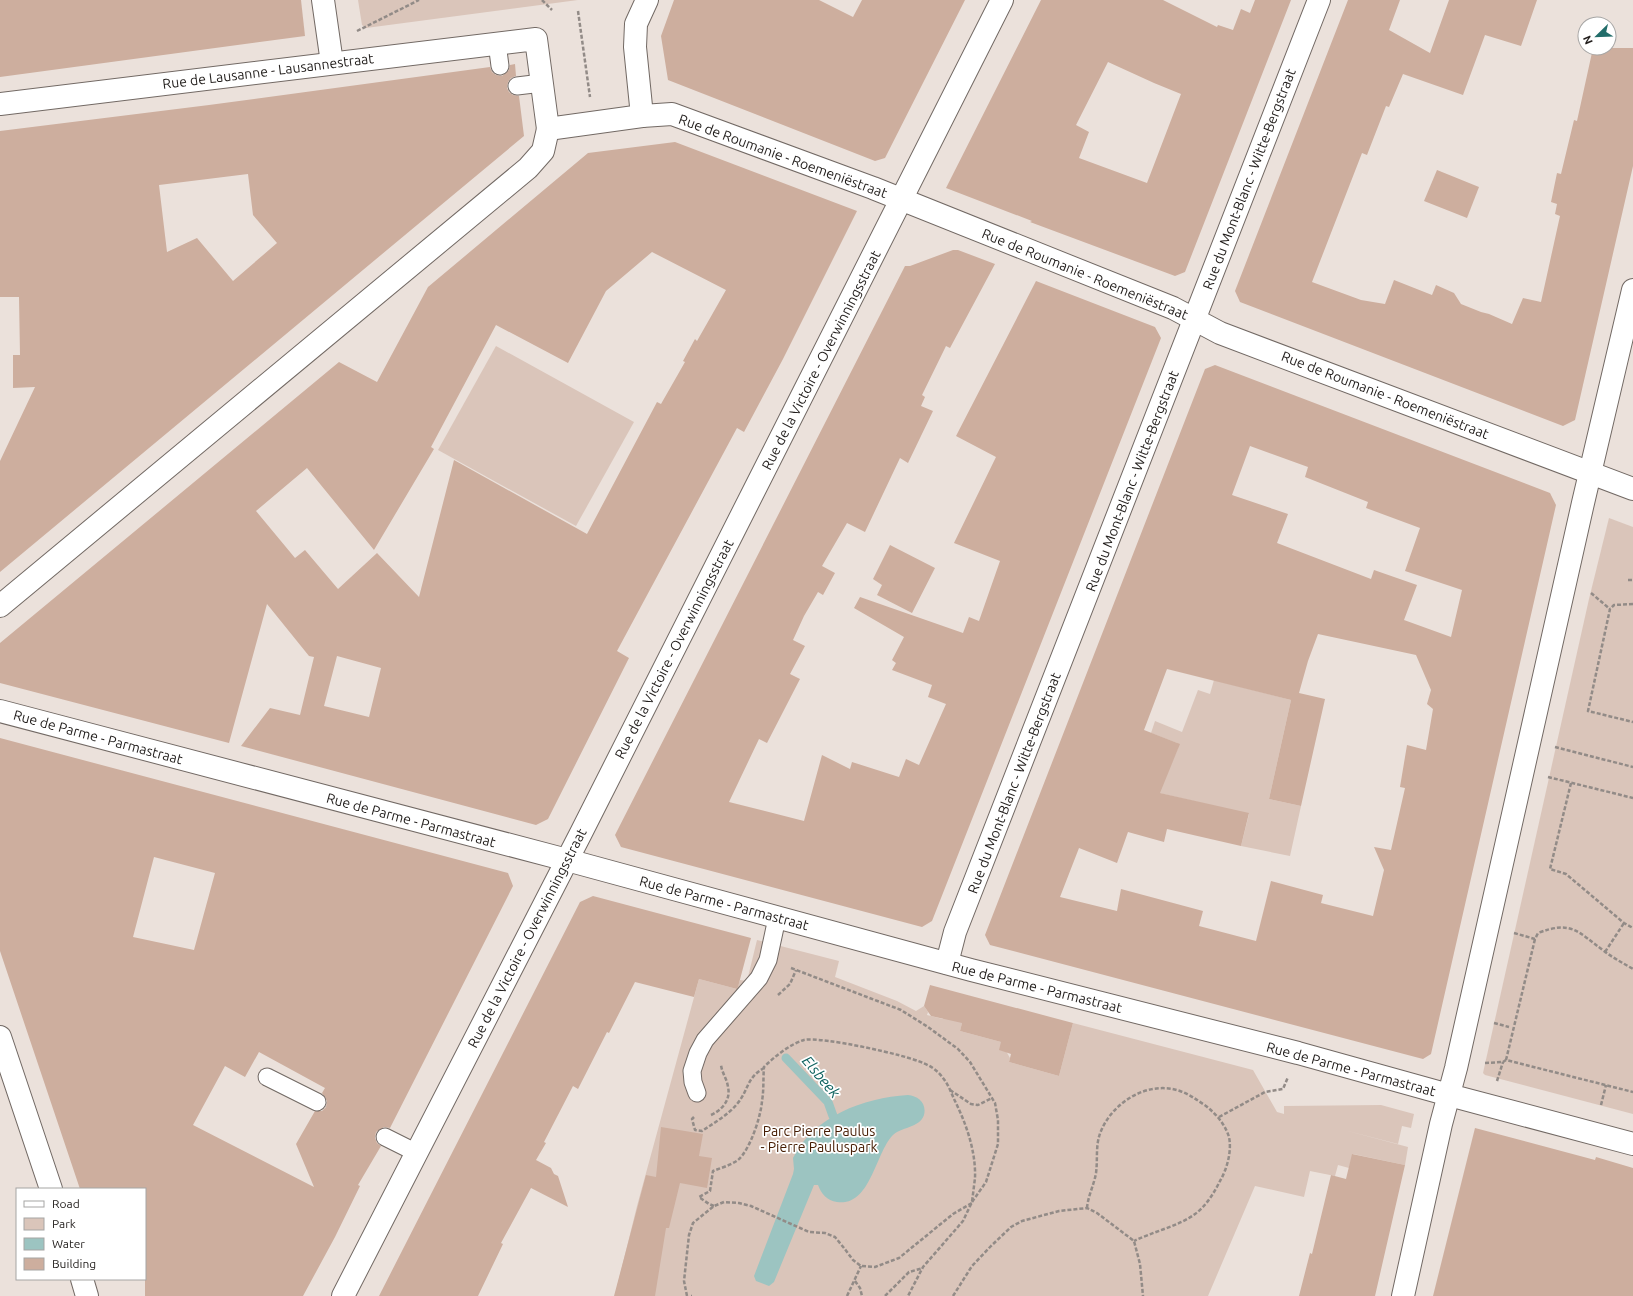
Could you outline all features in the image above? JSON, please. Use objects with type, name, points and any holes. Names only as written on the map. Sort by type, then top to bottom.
[{"type":"street","points":[[323,0],[332,63]]},
{"type":"street","name":"Rue de la Victoire - Overwinningsstraat","points":[[343,1296],[567,860],[1002,0]]},
{"type":"street","name":"Rue du Mont-Blanc - Witte-Bergstraat","points":[[947,963],[955,932],[1196,320],[1319,0]]},
{"type":"street","points":[[642,116],[635,47],[636,24],[644,8]]},
{"type":"street","name":"Rue de Lausanne - Lausannestraat","points":[[0,104],[536,39],[542,83]]},
{"type":"street","points":[[0,606],[528,168],[543,151],[548,129],[542,83]]},
{"type":"street","name":"Rue de Roumanie - Roemeniëstraat","points":[[548,129],[642,116],[672,114],[873,188],[1173,308],[1227,336],[1633,489]]},
{"type":"street","points":[[1403,1296],[1633,290]]},
{"type":"street","name":"Rue de Parme - Parmastraat","points":[[0,712],[567,860],[947,963],[1298,1053],[1449,1096],[1633,1144]]},
{"type":"street","points":[[0,1036],[51,1188]]},
{"type":"street","points":[[82,1280],[88,1296]]},
{"type":"lane","points":[[498,43],[500,66]]},
{"type":"lane","points":[[518,86],[542,83]]},
{"type":"lane","points":[[697,1093],[693,1082],[692,1071],[698,1053],[705,1040],[759,978],[768,960],[777,918]]},
{"type":"lane","points":[[267,1077],[317,1102]]},
{"type":"lane","points":[[385,1137],[417,1153]]},
{"type":"path","points":[[357,31],[419,0]]},
{"type":"path","points":[[542,0],[552,10]]},
{"type":"path","points":[[578,11],[594,123]]},
{"type":"path","points":[[1628,580],[1633,580]]},
{"type":"path","points":[[1586,589],[1610,609]]},
{"type":"path","points":[[1633,604],[1614,605],[1610,609],[1588,711],[1633,722]]},
{"type":"path","points":[[1550,746],[1633,768]]},
{"type":"path","points":[[1543,776],[1633,798]]},
{"type":"path","points":[[1571,783],[1550,869],[1566,874],[1624,923],[1633,928]]},
{"type":"path","points":[[1605,952],[1624,923]]},
{"type":"path","points":[[1485,1063],[1503,1062],[1506,1060],[1538,932],[1558,926],[1566,927],[1586,936],[1605,952],[1633,969]]},
{"type":"path","points":[[1507,932],[1536,939]]},
{"type":"path","points":[[768,960],[901,1010],[928,1027],[958,1049],[970,1062],[995,1103],[998,1120],[998,1144],[986,1182],[972,1202],[963,1222],[924,1267],[908,1296]]},
{"type":"path","points":[[776,996],[785,991],[796,970]]},
{"type":"path","points":[[1494,1023],[1509,1027]]},
{"type":"path","points":[[697,1117],[692,1119],[692,1125],[695,1130],[702,1131],[737,1105],[745,1093],[751,1077],[755,1072],[764,1067],[772,1058],[804,1040],[817,1039],[880,1051],[922,1062],[934,1069],[943,1078],[966,1123],[972,1150],[975,1177],[972,1202]]},
{"type":"path","points":[[1506,1060],[1633,1092]]},
{"type":"path","points":[[709,1116],[721,1109],[728,1096],[728,1086],[722,1070],[721,1062]]},
{"type":"path","points":[[1496,1084],[1503,1062]]},
{"type":"path","points":[[714,1206],[699,1197],[710,1191],[713,1171],[742,1157],[750,1143],[762,1101],[764,1067]]},
{"type":"path","points":[[1601,1105],[1606,1085]]},
{"type":"path","points":[[1087,1208],[1088,1199],[1096,1173],[1097,1146],[1101,1131],[1112,1112],[1123,1100],[1140,1092],[1158,1088],[1178,1090],[1195,1098],[1219,1117],[1229,1138],[1226,1170],[1210,1197],[1194,1215],[1134,1241]]},
{"type":"path","points":[[949,1090],[971,1104],[978,1105],[992,1098]]},
{"type":"path","points":[[1219,1117],[1265,1092]]},
{"type":"path","points":[[687,1296],[684,1281],[689,1235],[693,1223],[714,1206],[724,1202],[739,1203],[769,1214],[809,1232],[825,1234],[835,1238],[853,1260],[861,1266],[875,1267],[899,1258],[953,1214],[972,1202]]},
{"type":"path","points":[[953,1296],[972,1266],[1011,1227],[1022,1221],[1059,1212],[1087,1208],[1134,1241],[1140,1264],[1143,1296]]},
{"type":"path","points":[[847,1296],[861,1266]]},
{"type":"path","points":[[885,1296],[909,1272],[924,1267]]},
{"type":"path","points":[[855,1281],[860,1288],[862,1296]]},
{"type":"green space","points":[[358,0],[578,0],[366,28],[362,25]]},
{"type":"green space","points":[[496,346],[634,422],[576,526],[438,450]]},
{"type":"green space","points":[[1609,518],[1633,527],[1633,1114],[1485,1075],[1483,1073],[1589,599]]},
{"type":"green space","points":[[1214,680],[1291,700],[1269,799],[1301,806],[1290,856],[1241,846],[1249,814],[1159,793],[1178,748],[1177,743],[1151,733],[1155,721],[1182,732],[1198,690],[1210,694]]},
{"type":"green space","name":"Parc Pierre Paulus - Pierre Pauluspark","points":[[757,940],[839,961],[835,977],[897,1001],[916,1011],[924,1006],[928,1012],[927,1015],[943,1019],[944,1014],[963,1019],[960,1031],[1001,1042],[1010,1058],[1009,1062],[1059,1076],[1073,1023],[1253,1070],[1277,1112],[1284,1114],[1284,1106],[1381,1105],[1414,1114],[1411,1128],[1402,1126],[1398,1144],[1344,1130],[1408,1147],[1405,1165],[1353,1154],[1349,1168],[1338,1165],[1335,1176],[1310,1171],[1304,1197],[1255,1186],[1208,1296],[617,1296],[615,1295],[637,1206],[699,979],[737,989],[740,980],[747,981]]},
{"type":"water","points":[[908,1095],[915,1097],[923,1104],[925,1111],[922,1119],[914,1125],[892,1136],[886,1144],[870,1178],[857,1196],[848,1201],[833,1201],[825,1196],[818,1185],[814,1185],[774,1282],[769,1286],[756,1281],[754,1276],[793,1174],[793,1158],[802,1143],[827,1120],[857,1105],[874,1100]]},
{"type":"building","points":[[0,0],[301,0],[305,36],[0,77]]},
{"type":"building","points":[[674,0],[819,0],[853,17],[862,0],[965,0],[885,158],[875,161],[668,80],[661,36]]},
{"type":"building","points":[[1041,0],[1163,0],[1217,27],[1218,25],[1233,30],[1241,9],[1250,13],[1255,0],[1291,0],[1185,272],[1175,276],[1030,222],[1032,221],[946,188]],"holes":[[[1108,62],[1181,94],[1147,183],[1079,158],[1089,132],[1076,125]]]},
{"type":"building","points":[[1348,0],[1400,0],[1389,30],[1430,53],[1449,0],[1537,0],[1521,46],[1485,35],[1463,95],[1403,74],[1389,107],[1386,106],[1367,155],[1362,153],[1312,282],[1361,300],[1385,304],[1394,280],[1432,295],[1436,285],[1454,293],[1461,304],[1512,324],[1523,298],[1541,302],[1560,216],[1555,214],[1557,204],[1551,202],[1557,173],[1561,174],[1574,120],[1577,121],[1591,56],[1617,56],[1617,48],[1633,48],[1633,166],[1575,420],[1563,426],[1240,302],[1235,291]]},
{"type":"building","points":[[515,64],[516,76],[511,78],[508,82],[507,88],[513,95],[519,96],[524,136],[0,572],[0,461],[35,387],[13,388],[13,355],[20,355],[19,297],[0,297],[0,131],[209,105],[490,67],[492,72],[496,75],[502,76],[509,70],[510,65]],"holes":[[[248,174],[253,215],[277,243],[233,281],[197,238],[167,252],[159,185]]]},
{"type":"building","points":[[675,142],[857,211],[783,359],[744,432],[737,428],[617,651],[629,658],[548,819],[536,825],[241,746],[270,708],[300,715],[314,657],[309,656],[267,604],[229,743],[0,683],[0,643],[339,362],[377,382],[428,287],[588,153]],"holes":[[[652,252],[726,290],[697,341],[695,339],[683,361],[685,362],[661,404],[657,402],[587,534],[454,460],[419,597],[377,553],[338,589],[305,550],[295,558],[256,511],[307,468],[374,550],[434,449],[431,447],[496,325],[568,363],[606,291]],[[337,656],[381,668],[369,717],[324,706]]]},
{"type":"building","points":[[1437,170],[1479,187],[1467,218],[1424,201]]},
{"type":"building","points":[[953,250],[958,250],[995,264],[950,348],[946,346],[922,395],[925,397],[921,406],[933,411],[908,463],[900,458],[865,532],[847,523],[822,566],[835,573],[823,595],[818,592],[804,616],[793,640],[805,646],[790,674],[800,679],[767,743],[759,739],[729,802],[804,821],[822,755],[850,769],[852,762],[899,777],[906,759],[919,765],[946,704],[928,697],[932,685],[892,670],[896,663],[892,660],[904,637],[854,608],[860,597],[963,633],[969,617],[979,621],[1000,561],[954,543],[996,457],[956,436],[1036,281],[1155,327],[1161,338],[932,921],[922,927],[621,847],[615,835],[905,266],[910,266]]},
{"type":"building","points":[[1215,365],[1550,493],[1556,505],[1431,1054],[1423,1059],[990,945],[985,935],[1205,369]],"holes":[[[1250,446],[1308,467],[1305,477],[1368,502],[1366,508],[1420,528],[1405,571],[1462,590],[1451,637],[1404,620],[1417,585],[1374,570],[1371,579],[1277,543],[1288,514],[1232,495]],[[1318,634],[1416,655],[1431,690],[1427,704],[1433,709],[1426,750],[1407,745],[1400,787],[1405,788],[1391,850],[1374,847],[1384,870],[1373,916],[1321,903],[1323,895],[1271,881],[1256,941],[1199,926],[1203,911],[1121,889],[1117,911],[1060,897],[1079,848],[1117,863],[1128,832],[1164,842],[1167,829],[1241,846],[1249,813],[1160,793],[1180,744],[1144,730],[1167,669],[1291,700],[1269,799],[1301,806],[1325,699],[1299,693],[1308,661]]]},
{"type":"building","points":[[890,545],[935,568],[912,613],[877,595],[882,585],[873,579]]},
{"type":"building","points":[[0,738],[508,873],[513,886],[390,1128],[384,1127],[376,1132],[375,1138],[377,1143],[381,1146],[358,1185],[360,1186],[335,1237],[303,1296],[145,1296],[146,1188],[80,1188],[0,951]],"holes":[[[154,857],[215,873],[194,950],[133,937]],[[259,1052],[325,1088],[322,1093],[327,1101],[326,1107],[322,1111],[315,1111],[296,1144],[314,1187],[193,1125],[225,1066],[245,1077]]]},
{"type":"building","points":[[593,896],[751,938],[737,989],[699,979],[694,997],[635,982],[609,1033],[607,1032],[578,1089],[573,1086],[544,1142],[546,1143],[536,1160],[551,1168],[554,1174],[558,1176],[568,1207],[531,1188],[501,1243],[503,1244],[478,1296],[379,1296],[580,902]]},
{"type":"building","points":[[930,985],[1073,1023],[1059,1076],[1009,1062],[1011,1054],[999,1050],[1001,1042],[960,1031],[962,1023],[931,1016],[924,1006]]},
{"type":"building","points":[[661,1127],[703,1134],[699,1156],[712,1158],[707,1188],[680,1183],[669,1228],[666,1228],[655,1296],[614,1296],[646,1175],[656,1177]]},
{"type":"building","points":[[1475,1128],[1595,1160],[1596,1157],[1633,1168],[1633,1296],[1433,1296]]},
{"type":"building","points":[[1352,1154],[1405,1165],[1375,1296],[1299,1296],[1310,1253],[1312,1254],[1331,1175],[1346,1179]]},
{"type":"waterway","name":"Elsbeek","points":[[786,1058],[828,1102],[833,1116]]}]
